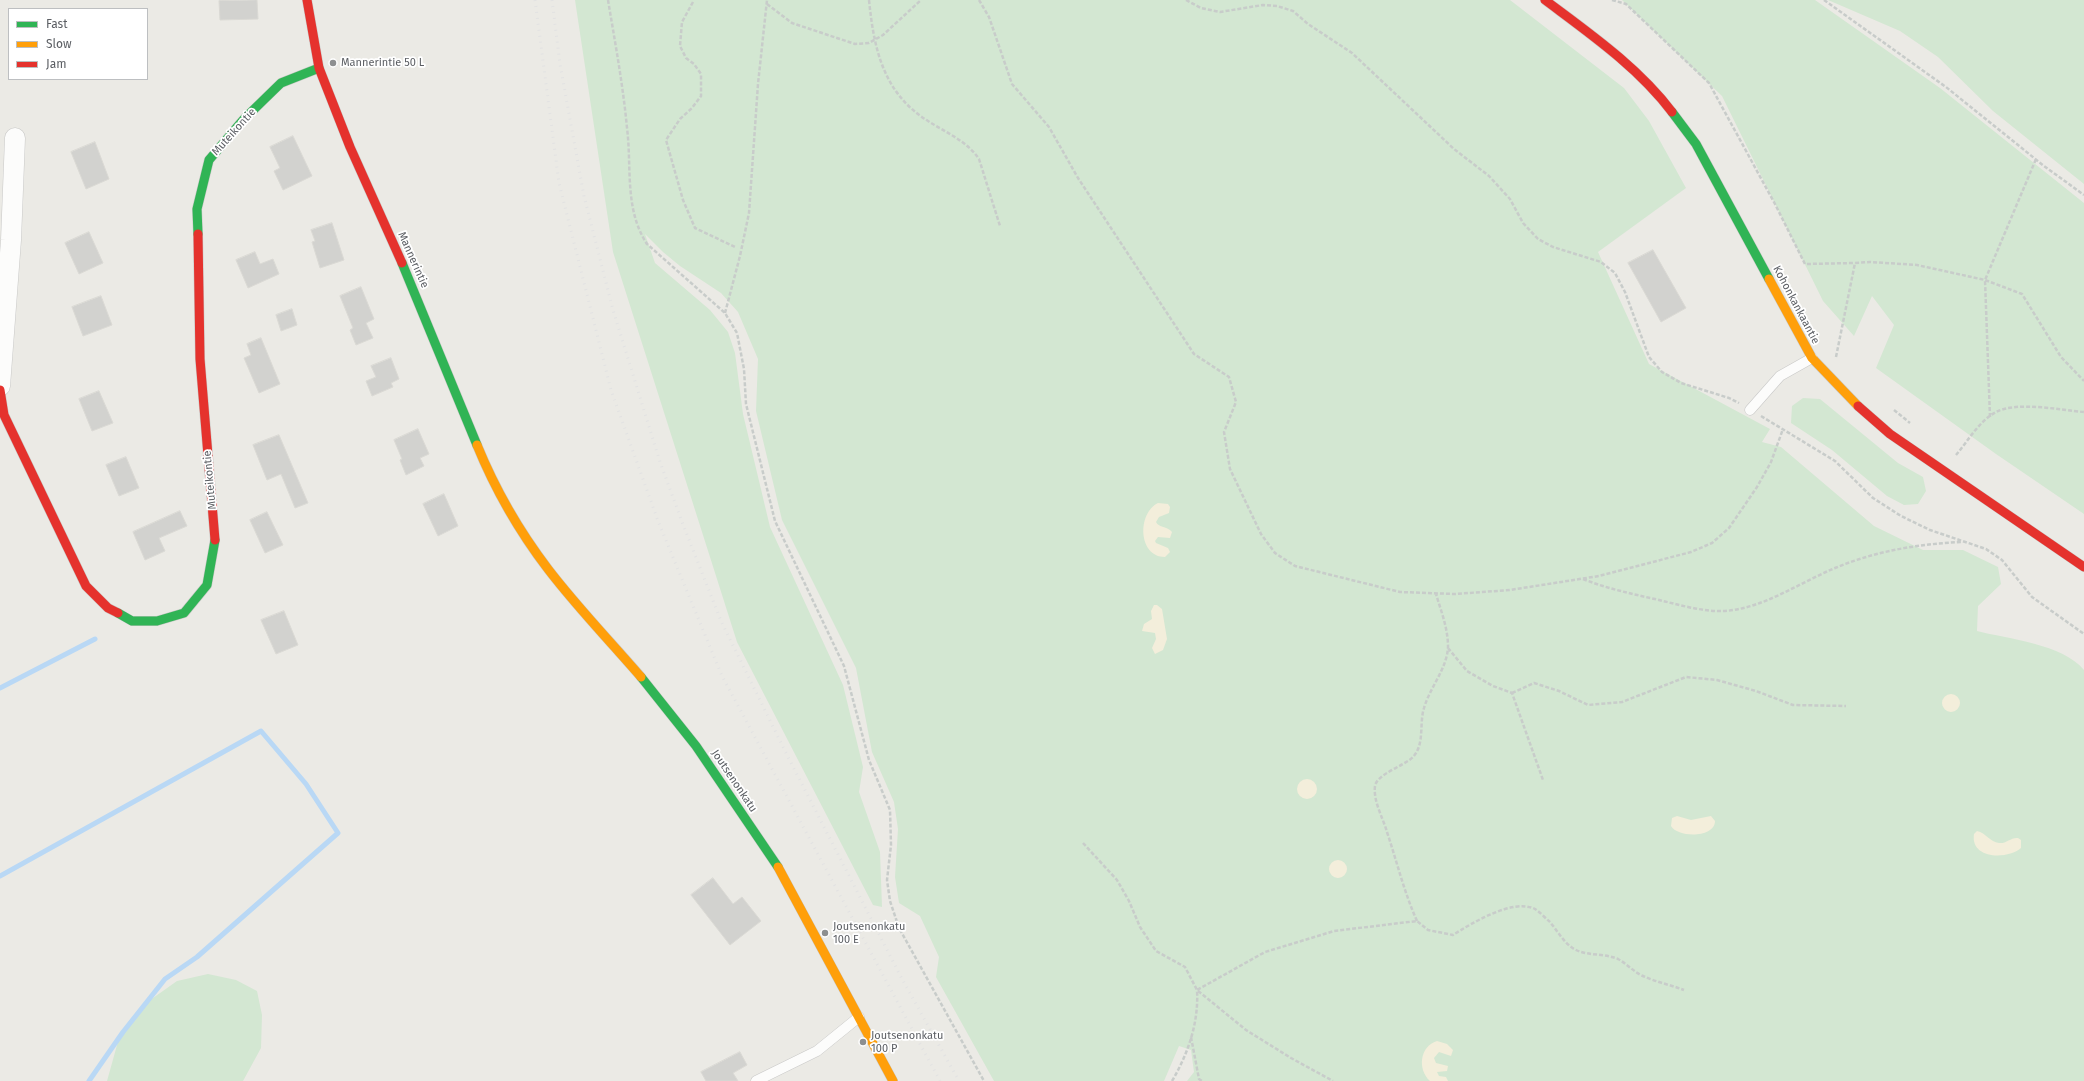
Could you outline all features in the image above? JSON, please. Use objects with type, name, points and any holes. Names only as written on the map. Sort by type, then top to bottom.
[{"type":"street","name":"Mannerintie","points":[[307,0],[319,68],[350,147],[423,311],[488,472],[516,522]]},
{"type":"street","name":"Kohonkankaantie","points":[[1545,0],[1584,29],[1632,70],[1668,106],[1696,144],[1812,358],[1837,388],[1890,434],[2084,567]]},
{"type":"street","name":"Muteikontie","points":[[0,390],[4,415],[86,586],[108,608],[132,621],[157,621],[184,613],[207,584],[215,537],[200,359],[197,209],[209,160],[244,119],[281,83],[319,68]]},
{"type":"street","points":[[0,386],[11,240],[15,138]]},
{"type":"street","name":"Joutsenonkatu","points":[[516,522],[548,569],[659,698],[696,746],[785,877],[893,1081]]},
{"type":"lane","points":[[1750,410],[1780,376],[1812,358]]},
{"type":"lane","points":[[756,1081],[817,1051],[859,1017]]},
{"type":"path","points":[[608,0],[628,128],[631,203],[639,231],[647,244],[724,313],[737,333],[744,369],[746,404],[775,521],[844,666],[869,760],[890,810],[892,839],[887,880],[890,901],[899,928],[984,1081]]},
{"type":"path","points":[[724,313],[740,256],[749,213],[758,84],[767,0]]},
{"type":"path","points":[[869,0],[874,40],[888,81],[903,100],[926,120],[973,150],[979,159],[1000,226]]},
{"type":"path","points":[[766,4],[792,23],[855,44],[869,43],[883,35],[921,0]]},
{"type":"path","points":[[979,0],[989,17],[1012,84],[1049,127],[1082,185],[1194,354],[1229,377],[1236,402],[1224,432],[1230,469],[1261,534],[1274,553],[1295,566],[1400,592],[1455,594],[1510,590],[1583,578],[1690,552],[1712,543],[1729,528],[1757,487],[1771,462],[1783,429]]},
{"type":"path","points":[[1186,0],[1201,8],[1220,12],[1264,5],[1277,6],[1292,11],[1308,24],[1352,53],[1454,149],[1489,176],[1510,199],[1523,223],[1538,239],[1553,247],[1601,262],[1614,273],[1625,292],[1649,357],[1662,372],[1681,383],[1729,398],[1783,429],[1835,461],[1879,502],[1901,516],[1930,530],[1986,549],[2002,560],[2032,597],[2084,634]]},
{"type":"path","points":[[1612,0],[1626,4],[1709,83],[1775,204],[1805,264],[1870,262],[1917,265],[1985,280],[2022,294],[2061,357],[2084,381]]},
{"type":"path","points":[[1824,0],[1946,87],[2036,159],[2084,195]]},
{"type":"path","points":[[693,2],[682,22],[680,46],[686,58],[694,64],[701,74],[701,96],[692,108],[680,119],[666,140],[683,200],[695,228],[734,246]]},
{"type":"path","points":[[1990,417],[1985,280],[2036,159]]},
{"type":"path","points":[[1836,358],[1855,263]]},
{"type":"path","points":[[1832,352],[1840,362]]},
{"type":"path","points":[[1956,455],[1979,426],[1995,412],[2011,406],[2084,412]]},
{"type":"path","points":[[1892,409],[1915,426]]},
{"type":"path","points":[[1950,451],[1963,460]]},
{"type":"path","points":[[1583,578],[1603,587],[1695,609],[1724,611],[1752,604],[1788,590],[1835,568],[1883,551],[1934,543],[1964,542]]},
{"type":"path","points":[[1436,594],[1446,629],[1448,648],[1444,666],[1426,701],[1422,715],[1419,746],[1414,756],[1406,763],[1379,777],[1375,785],[1378,808],[1406,893],[1417,921],[1428,930],[1453,935],[1470,924],[1501,910],[1519,906],[1529,907],[1536,910],[1548,921],[1567,944],[1578,951],[1602,954],[1618,959],[1643,976],[1684,990]]},
{"type":"path","points":[[1448,648],[1466,671],[1493,686],[1512,693],[1534,683],[1559,691],[1588,705],[1622,702],[1686,677],[1717,680],[1756,691],[1793,705],[1846,706]]},
{"type":"path","points":[[1512,693],[1543,780]]},
{"type":"path","points":[[1083,842],[1117,880],[1129,901],[1140,927],[1156,951],[1185,967],[1197,990],[1246,1030],[1290,1058],[1333,1081]]},
{"type":"path","points":[[1197,990],[1265,952],[1334,931],[1417,921]]},
{"type":"path","points":[[1172,1081],[1181,1066],[1191,1036],[1198,1008],[1197,990]]},
{"type":"path","points":[[1191,1036],[1199,1079],[1202,1081]]},
{"type":"green space","points":[[575,0],[1510,0],[1624,88],[1649,121],[1686,188],[1598,252],[1649,364],[1770,429],[1762,442],[1781,447],[1874,526],[1923,550],[1963,550],[1998,567],[2001,584],[1978,606],[1977,631],[2049,648],[2075,661],[2084,670],[2084,1081],[1187,1081],[1194,1072],[1191,1050],[1179,1046],[1164,1081],[994,1081],[936,977],[939,957],[920,916],[899,903],[895,877],[898,829],[894,802],[872,752],[856,668],[782,520],[756,411],[758,359],[738,312],[721,293],[680,266],[645,234],[655,263],[710,310],[728,332],[735,353],[743,414],[770,527],[843,685],[863,767],[859,792],[880,852],[882,907],[873,905],[737,642],[613,252]]},
{"type":"green space","points":[[1622,0],[1815,0],[1940,88],[2084,203],[2084,514],[1996,454],[1876,368],[1894,325],[1872,296],[1854,336],[1823,301],[1722,96]]},
{"type":"green space","points":[[1828,0],[2084,0],[2084,184],[1993,111],[1938,57],[1900,31]]},
{"type":"green space","points":[[1803,398],[1820,399],[1898,463],[1923,477],[1926,491],[1918,504],[1904,505],[1887,496],[1832,450],[1791,423],[1792,406]]},
{"type":"green space","points":[[208,974],[236,980],[257,991],[262,1015],[261,1048],[243,1081],[107,1081],[119,1038],[146,1003],[177,981]]},
{"type":"sand","points":[[1158,503],[1168,504],[1170,507],[1169,513],[1159,517],[1156,522],[1172,532],[1170,538],[1158,537],[1155,541],[1156,543],[1168,548],[1170,552],[1165,557],[1156,555],[1145,543],[1144,524],[1146,516],[1151,508]]},
{"type":"sand","points":[[1154,605],[1157,605],[1162,609],[1167,639],[1163,650],[1155,654],[1152,648],[1156,639],[1155,633],[1142,631],[1144,624],[1152,619],[1151,611]]},
{"type":"sand","points":[[1947,694],[1955,694],[1960,699],[1958,710],[1955,712],[1947,712],[1942,707],[1942,699]]},
{"type":"sand","points":[[1307,779],[1314,782],[1317,789],[1314,796],[1307,799],[1300,796],[1297,789],[1300,782]]},
{"type":"sand","points":[[1677,816],[1691,820],[1711,816],[1715,821],[1713,827],[1709,831],[1688,834],[1681,833],[1671,826],[1672,818]]},
{"type":"sand","points":[[1977,831],[1999,843],[2013,838],[2018,838],[2021,840],[2021,848],[2015,852],[2007,854],[1991,855],[1983,853],[1974,842],[1974,834]]},
{"type":"sand","points":[[1334,860],[1342,860],[1347,865],[1345,876],[1342,878],[1334,878],[1329,873],[1329,865]]},
{"type":"sand","points":[[1437,1041],[1447,1044],[1453,1050],[1451,1056],[1439,1052],[1434,1058],[1436,1063],[1448,1066],[1447,1071],[1437,1072],[1439,1076],[1446,1077],[1448,1081],[1430,1081],[1423,1070],[1422,1058],[1424,1053],[1431,1044]]},
{"type":"building","points":[[257,0],[258,19],[220,20],[219,1]]},
{"type":"building","points":[[293,136],[312,176],[283,190],[274,171],[280,168],[270,147]]},
{"type":"building","points":[[95,142],[109,179],[86,189],[71,152]]},
{"type":"building","points":[[332,223],[344,260],[320,268],[312,242],[315,241],[311,230]]},
{"type":"building","points":[[89,232],[103,263],[79,274],[65,243]]},
{"type":"building","points":[[1653,250],[1686,308],[1661,322],[1628,263]]},
{"type":"building","points":[[255,252],[260,264],[273,259],[279,274],[248,288],[236,260]]},
{"type":"building","points":[[361,287],[374,319],[366,323],[373,338],[356,345],[350,330],[353,328],[340,296]]},
{"type":"building","points":[[101,296],[112,325],[83,336],[72,307]]},
{"type":"building","points":[[292,309],[297,325],[281,331],[276,315]]},
{"type":"building","points":[[261,338],[280,384],[259,393],[244,358],[251,355],[247,344]]},
{"type":"building","points":[[391,358],[399,379],[391,383],[393,387],[372,396],[366,381],[376,377],[371,366]]},
{"type":"building","points":[[99,391],[113,423],[92,431],[79,399]]},
{"type":"building","points":[[418,429],[429,454],[420,458],[424,466],[406,475],[400,460],[402,459],[394,440]]},
{"type":"building","points":[[279,435],[308,503],[295,508],[281,474],[267,480],[253,445]]},
{"type":"building","points":[[126,457],[139,488],[119,496],[106,465]]},
{"type":"building","points":[[444,494],[458,526],[438,536],[423,504]]},
{"type":"building","points":[[180,511],[187,526],[159,538],[165,551],[145,560],[133,532]]},
{"type":"building","points":[[267,512],[283,545],[265,553],[250,520]]},
{"type":"building","points":[[284,611],[298,645],[276,654],[261,620]]},
{"type":"building","points":[[713,878],[733,904],[742,897],[761,921],[730,945],[691,895]]},
{"type":"building","points":[[740,1052],[747,1065],[733,1073],[738,1081],[706,1081],[701,1072]]},
{"type":"waterway","points":[[0,688],[95,639]]},
{"type":"waterway","points":[[0,876],[261,731],[306,784],[338,833],[197,957],[165,979],[123,1032],[89,1081]]},
{"type":"railway","points":[[535,0],[559,183],[611,390],[658,521],[722,676],[940,1081]]},
{"type":"railway","points":[[552,0],[560,64],[584,196],[613,310],[660,462],[682,522],[721,621],[787,755],[902,979],[959,1081]]},
{"type":"traffic: fast","points":[[198,234],[197,209],[209,160],[244,119],[281,83],[319,68]]},
{"type":"traffic: fast","points":[[1672,112],[1696,144],[1769,279]]},
{"type":"traffic: fast","points":[[402,263],[477,445]]},
{"type":"traffic: fast","points":[[118,613],[132,621],[157,621],[184,613],[207,585],[215,540]]},
{"type":"traffic: fast","points":[[641,677],[696,746],[778,867]]},
{"type":"traffic: slow","points":[[1769,279],[1812,358],[1858,406]]},
{"type":"traffic: slow","points":[[477,445],[508,509],[537,555],[570,597],[641,677]]},
{"type":"traffic: slow","points":[[778,867],[893,1081]]},
{"type":"traffic: jam","points":[[307,0],[319,68],[350,147],[402,263]]},
{"type":"traffic: jam","points":[[1545,0],[1596,38],[1628,65],[1659,96],[1672,112]]},
{"type":"traffic: jam","points":[[198,234],[200,359],[215,540]]},
{"type":"traffic: jam","points":[[0,390],[4,415],[86,586],[108,608],[118,613]]},
{"type":"traffic: jam","points":[[1858,406],[1890,434],[2084,567]]},
{"type":"place","name":"Mannerintie 50 L","points":[[333,63]]},
{"type":"place","name":"Joutsenonkatu 100 E","points":[[825,933]]},
{"type":"place","name":"Joutsenonkatu 100 P","points":[[863,1042]]}]
